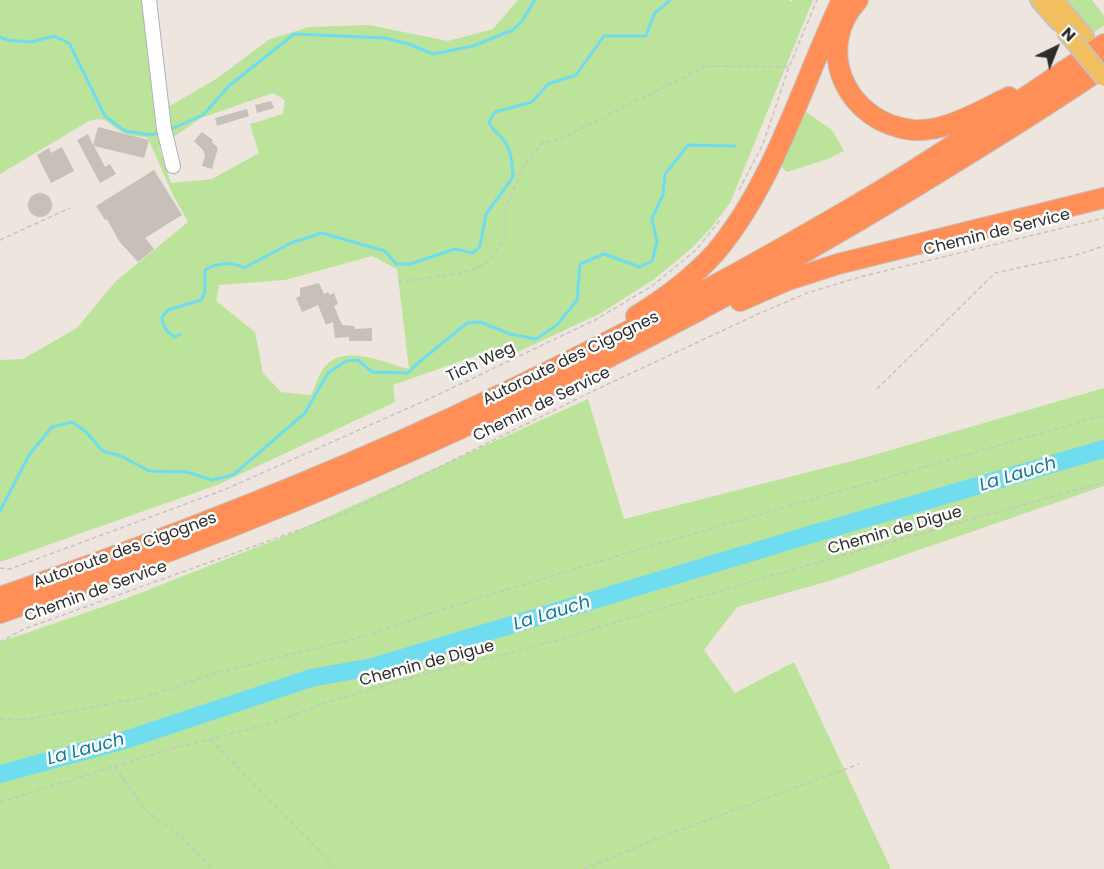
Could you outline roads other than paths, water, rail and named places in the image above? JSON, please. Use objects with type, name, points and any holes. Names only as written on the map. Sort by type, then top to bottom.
[{"type":"highway","points":[[599,345],[617,328],[695,273],[740,219],[763,180],[842,0]]},
{"type":"highway","points":[[858,0],[842,26],[838,47],[839,65],[844,83],[856,102],[872,116],[893,126],[915,130],[948,125],[1017,92],[1071,58],[1099,51]]},
{"type":"highway","name":"Autoroute des Cigognes","points":[[0,597],[225,514],[332,470],[451,418],[599,345],[669,310],[843,213],[975,132],[1099,51]]},
{"type":"highway","name":"Autoroute des Cigognes","points":[[0,613],[84,584],[338,484],[458,432],[693,315],[873,213],[983,146],[1099,51]]},
{"type":"highway","points":[[693,315],[706,316],[788,280],[838,264],[1104,198]]},
{"type":"main road","points":[[1039,0],[1104,78]]},
{"type":"main road","points":[[1054,0],[1099,51]]},
{"type":"lane","points":[[149,0],[164,133],[173,166]]},
{"type":"waterway","points":[[169,130],[203,115],[230,85],[294,34],[385,38],[412,45],[433,54],[473,46],[513,30],[522,21],[535,0]]},
{"type":"waterway","points":[[180,334],[175,337],[168,331],[164,327],[162,317],[168,310],[201,300],[205,292],[205,270],[224,264],[235,264],[244,268],[291,243],[322,233],[385,251],[396,264],[410,264],[455,249],[473,253],[480,246],[486,214],[513,177],[508,147],[489,122],[495,112],[532,102],[548,84],[576,75],[604,36],[646,36],[654,14],[670,0]]},
{"type":"waterway","points":[[0,37],[7,40],[31,42],[54,36],[69,43],[105,116],[125,131],[150,135],[160,133]]},
{"type":"waterway","points":[[0,511],[29,455],[52,427],[72,422],[85,431],[103,451],[121,456],[149,471],[187,472],[212,480],[233,475],[305,413],[328,373],[346,361],[358,360],[372,372],[408,373],[467,323],[480,322],[510,334],[536,339],[557,325],[577,300],[580,264],[604,254],[640,267],[652,261],[657,242],[652,218],[663,195],[665,174],[688,145],[735,146]]},
{"type":"waterway","name":"La Lauch","points":[[0,774],[125,740],[311,678],[372,667],[1104,449]]}]
